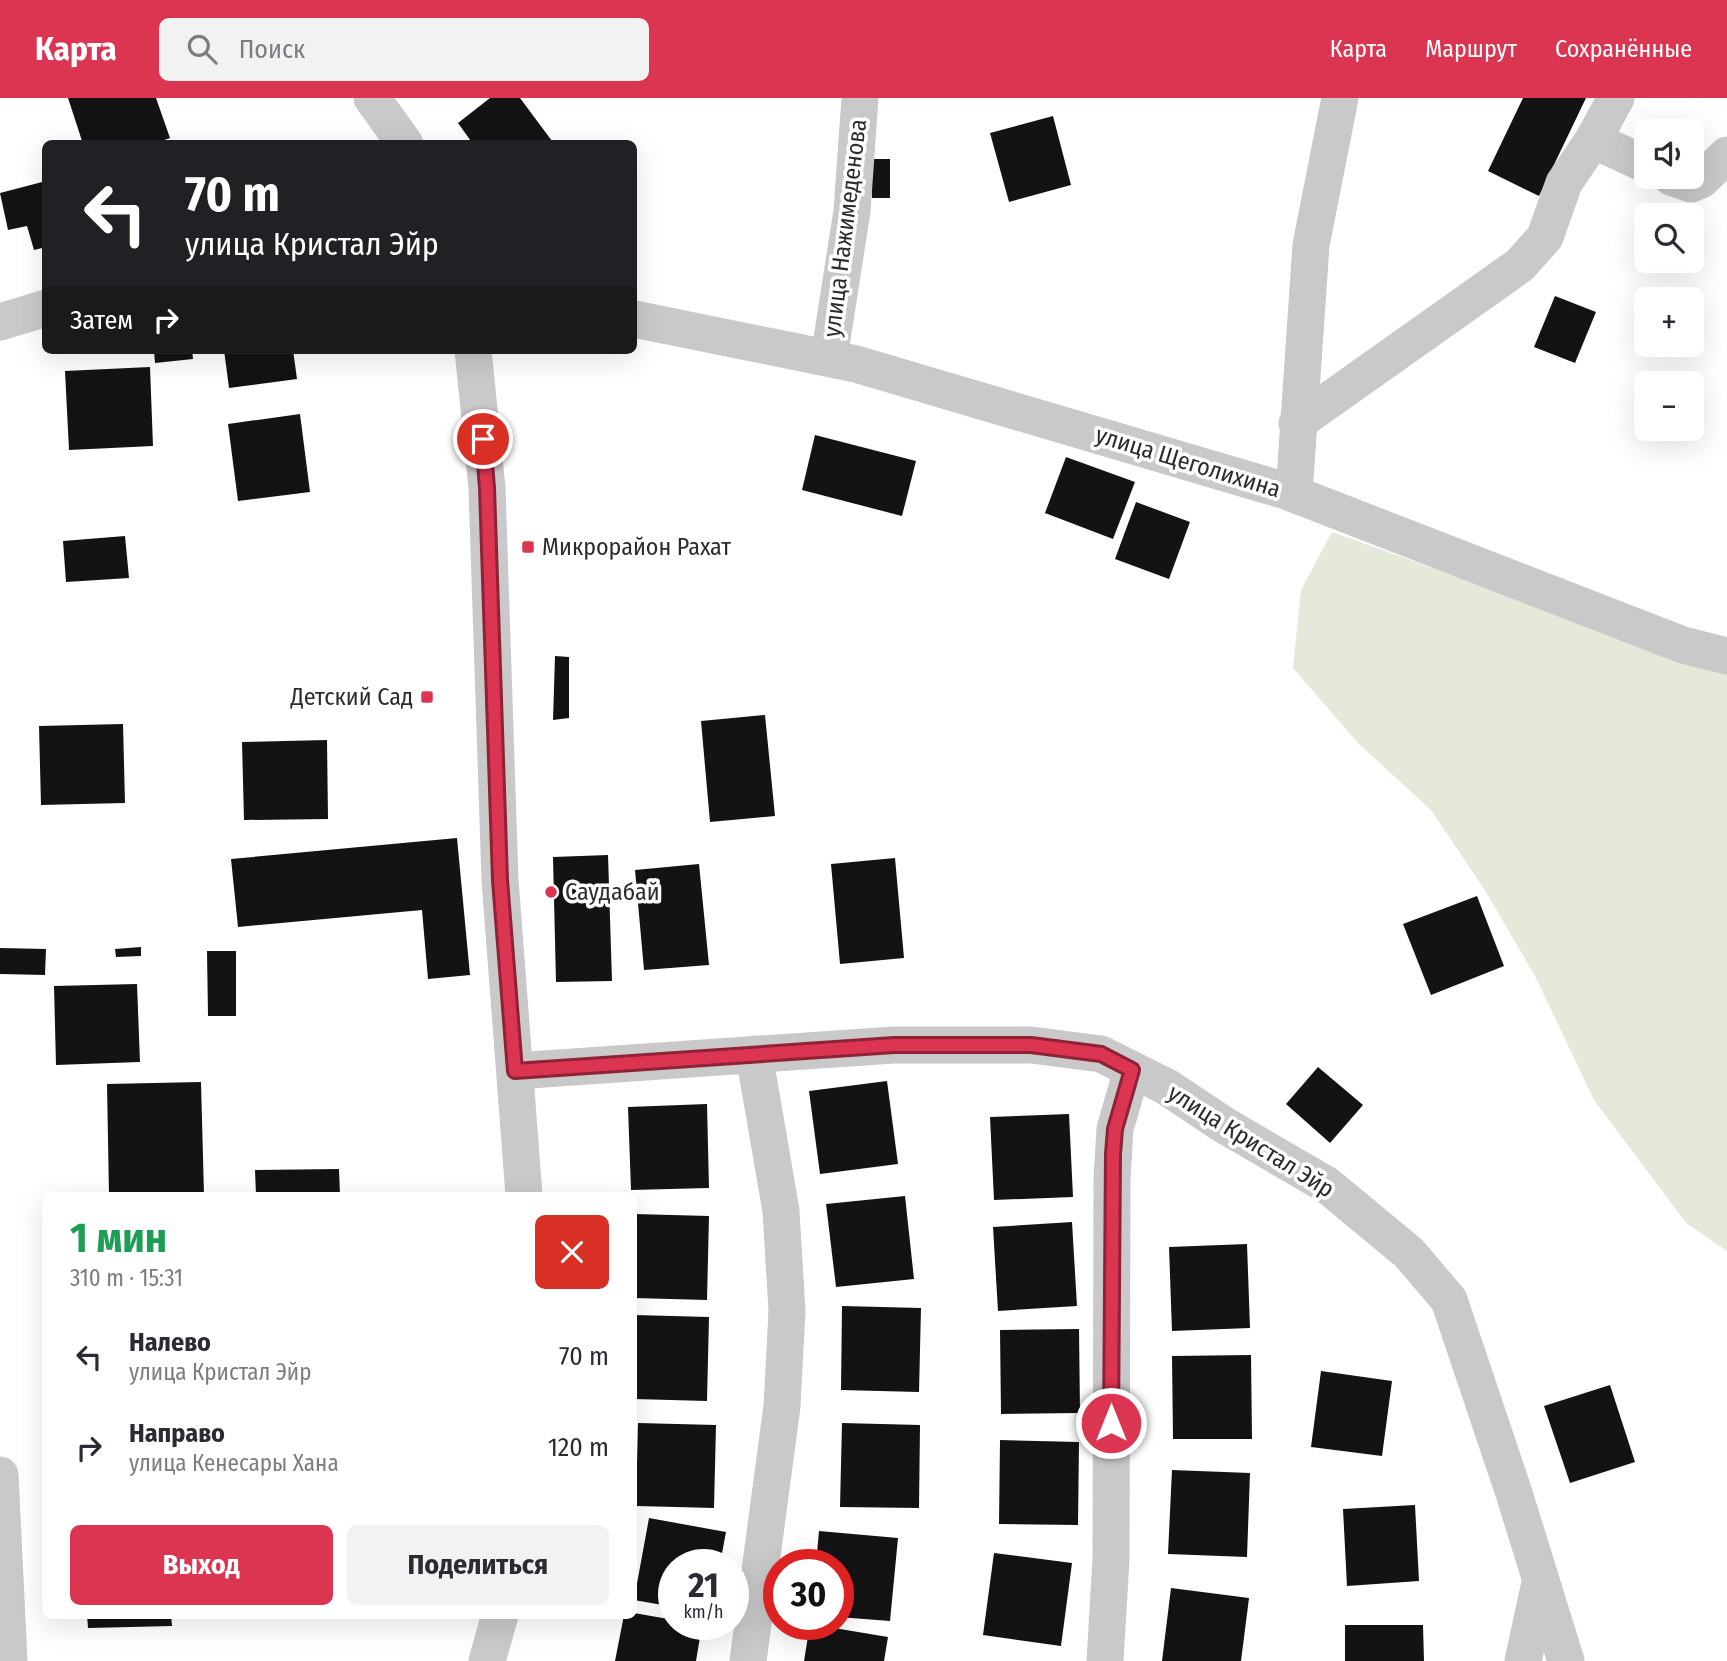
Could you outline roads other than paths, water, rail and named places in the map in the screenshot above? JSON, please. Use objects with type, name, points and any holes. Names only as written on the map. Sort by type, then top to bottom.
[{"type":"street","points":[[372,98],[402,140]]},
{"type":"street","name":"улица Нажимеденова","points":[[828,358],[852,211],[860,98]]},
{"type":"street","points":[[1294,494],[1311,245],[1340,98]]},
{"type":"street","points":[[1297,423],[1520,265],[1545,237],[1564,183],[1593,140],[1616,98]]},
{"type":"street","points":[[1593,140],[1634,159]]},
{"type":"street","points":[[1704,177],[1727,155]]},
{"type":"street","points":[[0,322],[42,309]]},
{"type":"street","name":"улица Щеголихина","points":[[637,320],[869,367],[1294,494],[1683,645],[1727,656]]},
{"type":"street","points":[[473,354],[487,488],[500,880],[524,1192]]},
{"type":"street","name":"улица Кристал Эйр","points":[[515,1071],[894,1045],[1031,1045],[1101,1054],[1167,1087],[1224,1125],[1327,1185],[1409,1253],[1448,1300],[1513,1489],[1566,1661]]},
{"type":"street","points":[[748,1661],[782,1406],[787,1311],[780,1211],[754,1054]]},
{"type":"street","points":[[1105,1661],[1111,1559],[1112,1178],[1115,1129],[1132,1070]]},
{"type":"street","points":[[0,1475],[9,1661]]},
{"type":"street","points":[[1523,1661],[1541,1579]]},
{"type":"street","points":[[486,1661],[499,1619]]},
{"type":"place","name":"Микрорайон Рахат","points":[[528,547]]},
{"type":"place","name":"Детский Сад","points":[[427,697]]},
{"type":"place","name":"Саудабай","points":[[551,892]]}]
